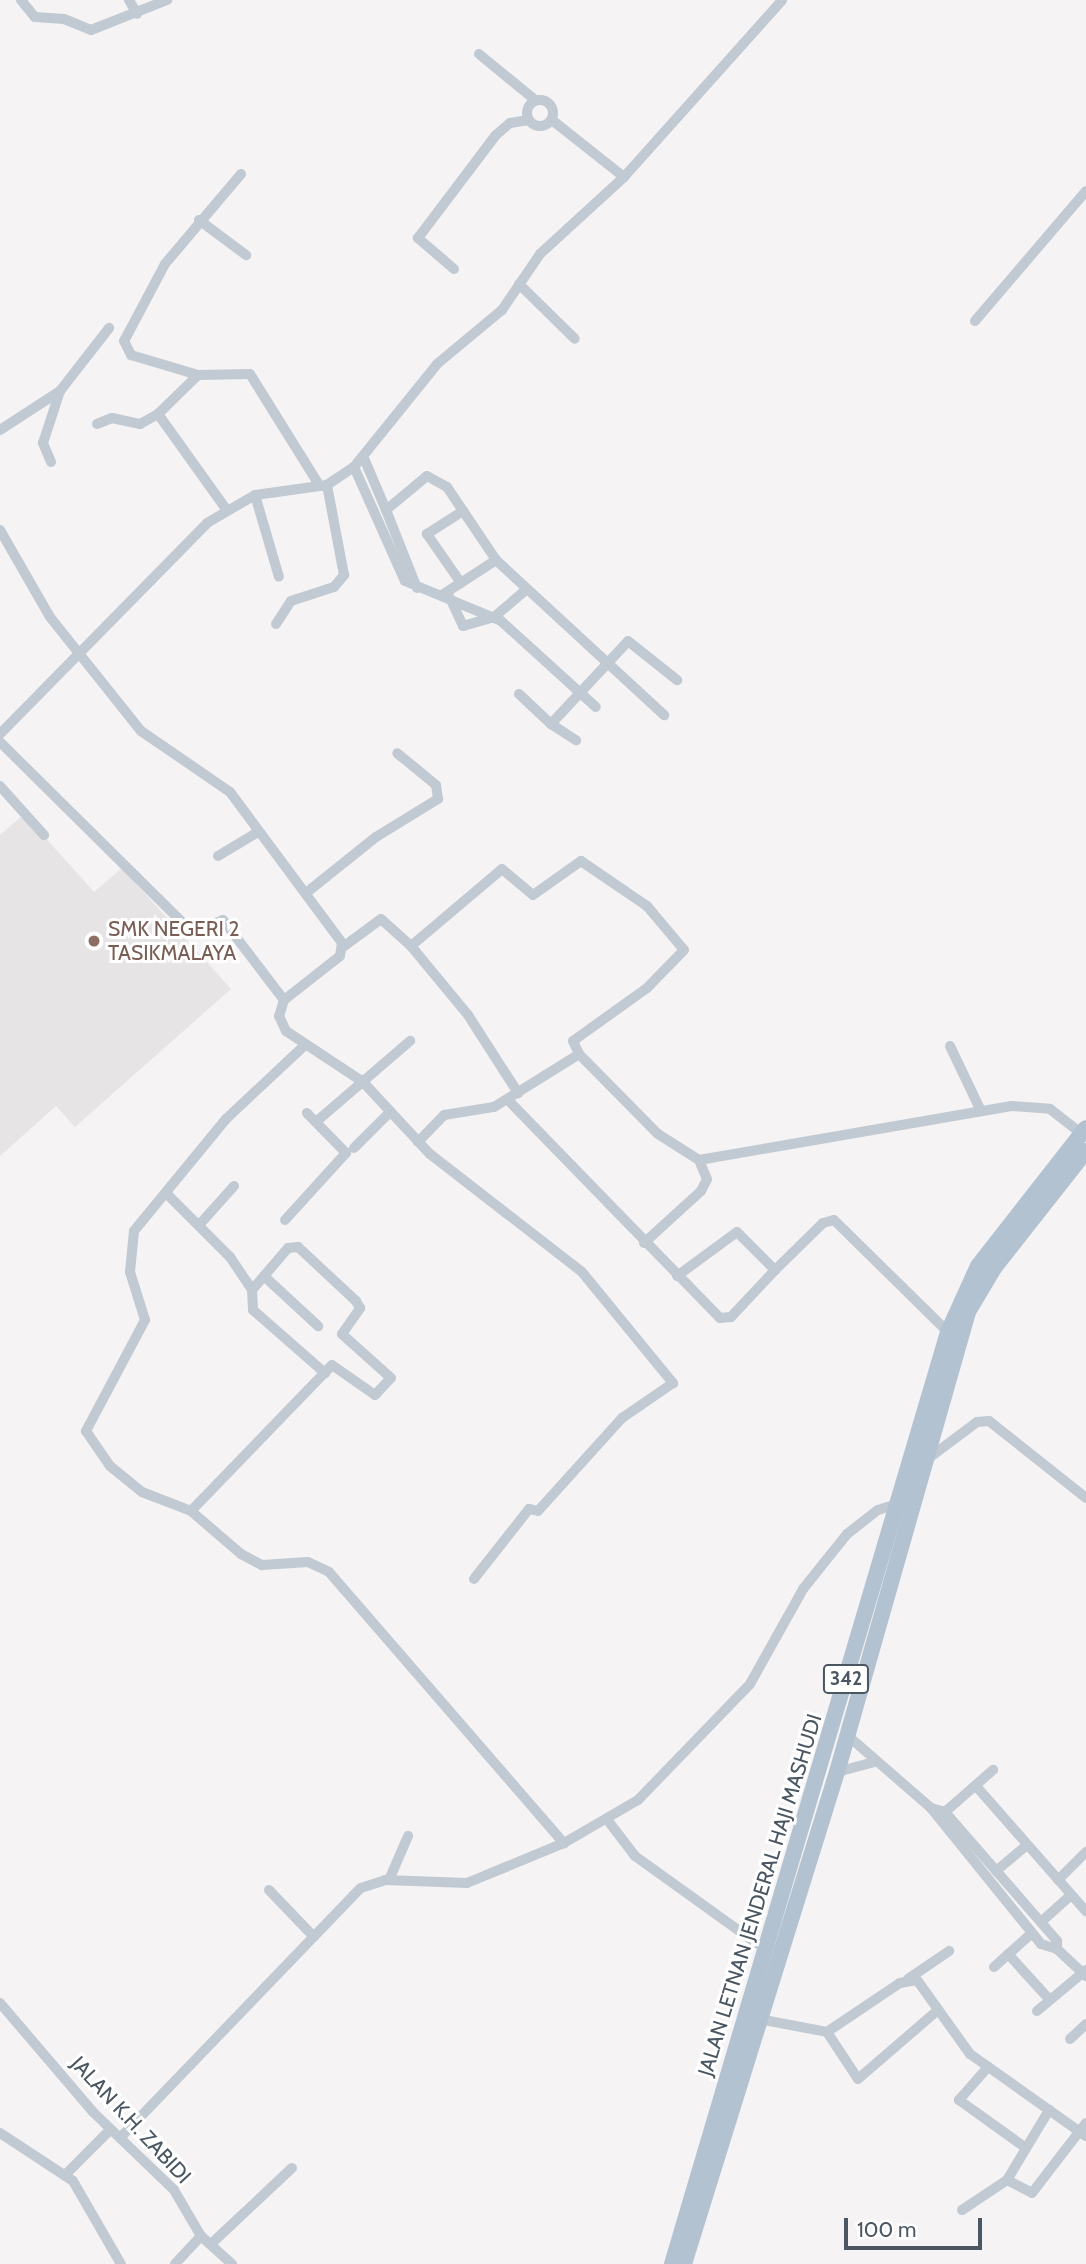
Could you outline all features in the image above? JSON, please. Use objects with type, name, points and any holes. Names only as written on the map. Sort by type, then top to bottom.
[{"type":"main road","name":"JALAN LETNAN JENDERAL HAJI MASHUDI","points":[[684,2264],[837,1772],[968,1312],[1033,1206],[1084,1131]]},
{"type":"main road","name":"JALAN LETNAN JENDERAL HAJI MASHUDI","points":[[672,2264],[948,1332],[978,1266],[1033,1206],[1085,1156]]},
{"type":"street","points":[[21,0],[35,17],[64,19],[91,30],[167,0]]},
{"type":"street","points":[[129,0],[137,14]]},
{"type":"street","points":[[0,733],[226,509],[255,495],[323,485],[354,467],[437,364],[495,316],[540,254],[624,177],[782,0]]},
{"type":"street","points":[[479,54],[535,100],[549,103],[552,120],[624,177]]},
{"type":"street","points":[[529,120],[535,100]]},
{"type":"street","points":[[454,269],[418,238],[496,135],[510,123],[529,120],[541,126],[552,120]]},
{"type":"street","points":[[241,174],[199,219],[164,264],[124,341],[131,355],[198,375],[250,374],[323,485],[344,575],[334,587],[291,601],[276,624]]},
{"type":"street","points":[[975,321],[1086,191]]},
{"type":"street","points":[[199,219],[246,255]]},
{"type":"street","points":[[519,284],[575,339]]},
{"type":"street","points":[[51,462],[43,443],[60,391],[109,328]]},
{"type":"street","points":[[97,424],[113,418],[140,424],[158,414],[198,375]]},
{"type":"street","points":[[3,425],[60,391]]},
{"type":"street","points":[[158,414],[226,509]]},
{"type":"street","points":[[363,456],[417,588]]},
{"type":"street","points":[[354,467],[401,576],[417,588],[446,596],[494,617],[596,707]]},
{"type":"street","points":[[386,510],[428,476],[442,482],[496,560],[664,715]]},
{"type":"street","points":[[255,495],[279,577]]},
{"type":"street","points":[[461,583],[427,534],[463,511]]},
{"type":"street","points":[[381,533],[393,528]]},
{"type":"street","points":[[0,530],[80,655],[141,731],[230,792],[343,947]]},
{"type":"street","points":[[391,555],[402,550]]},
{"type":"street","points":[[446,596],[496,560]]},
{"type":"street","points":[[446,596],[462,625],[494,617],[527,589]]},
{"type":"street","points":[[551,724],[606,662],[634,642],[677,680]]},
{"type":"street","points":[[519,694],[551,724],[576,740]]},
{"type":"street","points":[[0,742],[191,932],[223,920],[284,1000],[282,1023],[305,1045],[363,1082],[418,1142],[582,1272],[673,1382],[622,1418],[538,1511],[529,1509],[474,1579]]},
{"type":"street","points":[[306,893],[376,837],[438,799],[436,785],[397,753]]},
{"type":"street","points":[[0,786],[44,835]]},
{"type":"street","points":[[218,856],[258,832]]},
{"type":"street","points":[[411,946],[503,868],[533,895],[576,862],[587,864],[647,906],[684,950],[647,988],[573,1041],[579,1054],[658,1134],[699,1160],[708,1179],[701,1191],[644,1243]]},
{"type":"street","points":[[284,1000],[343,947],[381,919],[411,946],[468,1014],[518,1093]]},
{"type":"street","points":[[317,1121],[410,1041]]},
{"type":"street","points":[[305,1045],[226,1119],[131,1240],[130,1272],[145,1320],[86,1431],[110,1466],[142,1492],[191,1511],[257,1563],[308,1562],[329,1572],[565,1843]]},
{"type":"street","points":[[950,1046],[981,1111]]},
{"type":"street","points":[[418,1142],[452,1111],[508,1100],[579,1054]]},
{"type":"street","points":[[508,1100],[644,1243],[723,1320],[823,1223],[837,1221],[948,1332]]},
{"type":"street","points":[[699,1160],[981,1111],[1041,1106],[1084,1131]]},
{"type":"street","points":[[354,1148],[390,1112]]},
{"type":"street","points":[[285,1220],[346,1153],[317,1121],[307,1114]]},
{"type":"street","points":[[200,1224],[233,1186]]},
{"type":"street","points":[[166,1193],[200,1224],[253,1290]]},
{"type":"street","points":[[677,1276],[737,1232],[775,1270]]},
{"type":"street","points":[[191,1511],[335,1365],[375,1395],[391,1378],[344,1336],[360,1306],[304,1251],[288,1248],[253,1290],[253,1310],[325,1373]]},
{"type":"street","points":[[264,1276],[318,1326]]},
{"type":"street","points":[[923,1463],[977,1422],[989,1421],[1086,1498]]},
{"type":"street","points":[[120,2138],[362,1888],[389,1881],[458,1885],[565,1843],[609,1822],[674,1765],[750,1684],[803,1589],[847,1535],[878,1510],[899,1503]]},
{"type":"street","points":[[847,1735],[931,1808],[1032,1933],[1085,1973],[1037,2011]]},
{"type":"street","points":[[837,1772],[875,1762]]},
{"type":"street","points":[[945,1812],[993,1770]]},
{"type":"street","points":[[976,1786],[1086,1911]]},
{"type":"street","points":[[931,1808],[945,1812],[1041,1922],[1056,1949]]},
{"type":"street","points":[[609,1822],[635,1856],[765,1950]]},
{"type":"street","points":[[389,1881],[408,1836]]},
{"type":"street","points":[[996,1871],[1027,1845]]},
{"type":"street","points":[[1058,1880],[1086,1852]]},
{"type":"street","points":[[269,1891],[314,1937]]},
{"type":"street","points":[[1041,1922],[1071,1895]]},
{"type":"street","points":[[994,1967],[1032,1933]]},
{"type":"street","points":[[759,2020],[827,2032],[949,1951]]},
{"type":"street","points":[[1008,1954],[1050,2000]]},
{"type":"street","points":[[908,1979],[918,1980],[970,2054],[1049,2110],[1084,2130],[1032,2193],[1007,2180]]},
{"type":"street","name":"JALAN K.H. ZABIDI","points":[[0,2003],[110,2130],[174,2190],[201,2236],[232,2264]]},
{"type":"street","points":[[827,2032],[858,2079],[939,2010]]},
{"type":"street","points":[[1070,2039],[1086,2024]]},
{"type":"street","points":[[988,2067],[959,2099],[1026,2148]]},
{"type":"street","points":[[962,2210],[1007,2180],[1049,2110]]},
{"type":"street","points":[[66,2174],[110,2130]]},
{"type":"street","points":[[3,2139],[66,2174],[121,2264]]},
{"type":"street","points":[[211,2244],[292,2168]]},
{"type":"street","points":[[175,2264],[201,2236]]},
{"type":"shaded area","name":"SMK NEGERI 2 TASIKMALAYA","points":[[24,814],[94,892],[122,868],[231,989],[75,1127],[56,1106],[0,1156],[0,835]]},
{"type":"place","name":"SMK NEGERI 2 TASIKMALAYA","points":[[94,941]]}]
